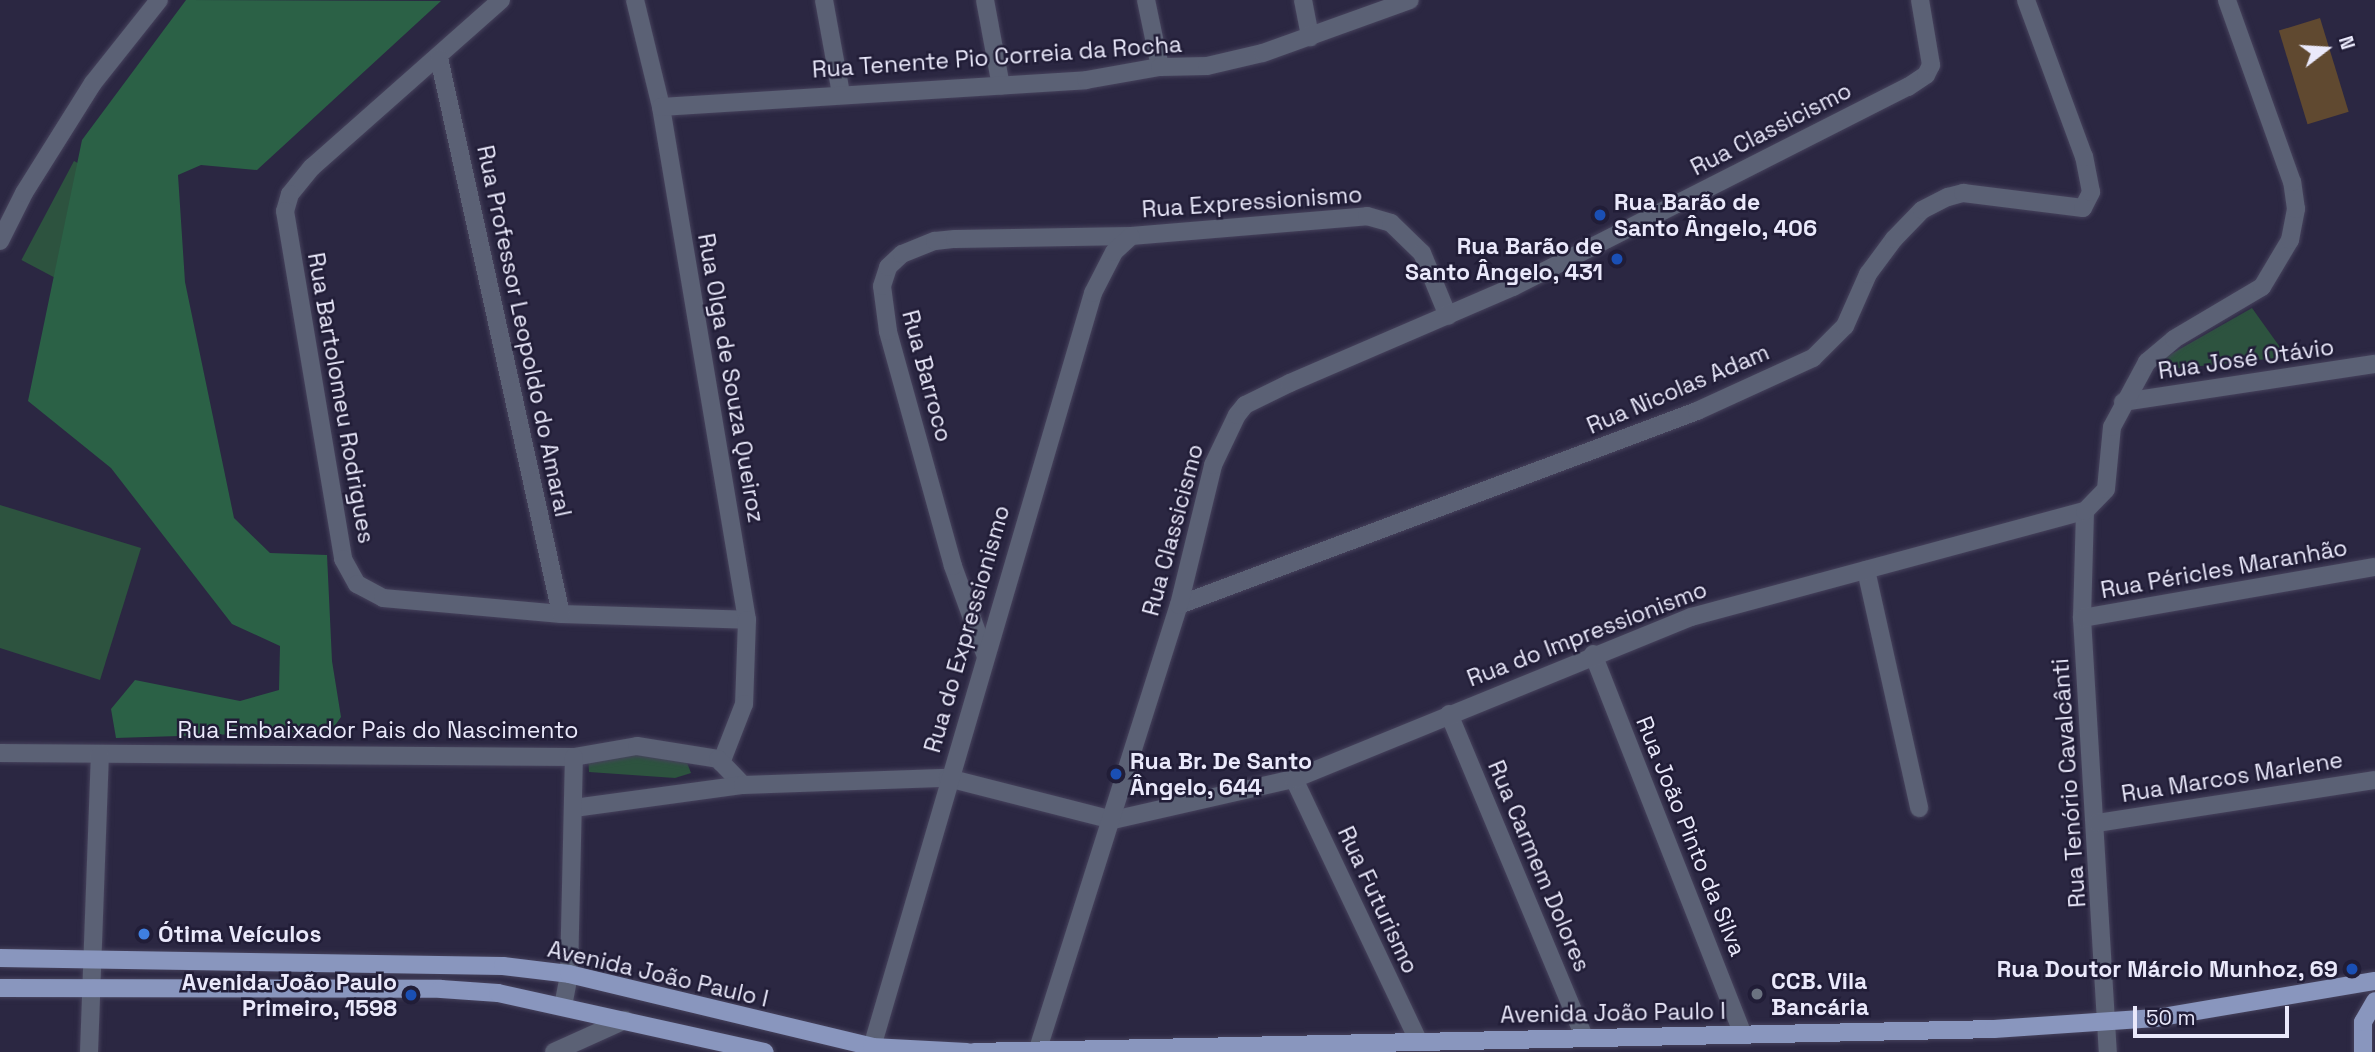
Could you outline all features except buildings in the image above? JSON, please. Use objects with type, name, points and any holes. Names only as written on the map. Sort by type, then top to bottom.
[{"type":"main road","name":"Avenida João Paulo I","points":[[0,958],[503,966],[569,974],[868,1049],[967,1052]]},
{"type":"main road","name":"Avenida João Paulo I","points":[[974,1052],[1743,1035],[2108,1022],[2205,1012],[2375,981]]},
{"type":"main road","points":[[0,988],[440,989],[498,993],[765,1052]]},
{"type":"main road","points":[[2363,1052],[2363,1022],[2375,1001]]},
{"type":"street","points":[[0,241],[24,193],[93,83],[159,0]]},
{"type":"street","name":"Rua Bartolomeu Rodrigues","points":[[501,0],[439,58],[312,167],[290,194],[285,211],[343,559],[357,584],[383,598],[561,614],[747,620]]},
{"type":"street","name":"Rua Olga de Souza Queiroz","points":[[635,0],[661,107],[747,620],[744,704],[721,763]]},
{"type":"street","points":[[824,0],[841,94]]},
{"type":"street","points":[[985,0],[1001,86]]},
{"type":"street","points":[[1146,0],[1160,67]]},
{"type":"street","points":[[1303,0],[1310,37]]},
{"type":"street","name":"Rua Tenente Pio Correia da Rocha","points":[[661,107],[1001,86],[1086,79],[1160,67],[1207,66],[1310,37],[1410,0]]},
{"type":"street","name":"Rua Classicismo","points":[[1037,1052],[1180,605],[1213,465],[1222,439],[1245,405],[1448,316],[1908,87],[1926,75],[1931,65],[1920,0]]},
{"type":"street","name":"Rua Nicolas Adam","points":[[1180,605],[1697,411],[1813,358],[1836,337],[1867,274],[1922,210],[1963,193],[2083,208],[2091,192],[2084,157],[2025,0]]},
{"type":"street","points":[[2085,511],[2098,503],[2106,489],[2112,427],[2123,402],[2153,355],[2262,287],[2290,240],[2296,209],[2292,182],[2227,0]]},
{"type":"street","name":"Rua Professor Leopoldo do Amaral","points":[[439,58],[561,614]]},
{"type":"street","name":"Rua Expressionismo","points":[[1131,236],[1354,217],[1381,219],[1401,230],[1427,259],[1448,316]]},
{"type":"street","name":"Rua do Expressionismo","points":[[868,1049],[1093,293],[1114,252],[1131,236]]},
{"type":"street","name":"Rua Barroco","points":[[985,654],[946,540],[888,331],[882,286],[888,267],[902,254],[935,241],[1131,236]]},
{"type":"street","name":"Rua José Otávio","points":[[2123,402],[2375,365]]},
{"type":"street","name":"Rua do Impressionismo","points":[[1113,820],[1294,779],[1593,654],[1691,617],[2085,511]]},
{"type":"street","name":"Rua Tenório Cavalcânti","points":[[2085,511],[2082,618],[2108,1052]]},
{"type":"street","name":"Rua Péricles Maranhão","points":[[2082,618],[2375,567]]},
{"type":"street","points":[[1866,570],[1919,808]]},
{"type":"street","name":"Rua João Pinto da Silva","points":[[1593,654],[1743,1035]]},
{"type":"street","name":"Rua Carmem Dolores","points":[[1449,714],[1584,1037]]},
{"type":"street","name":"Rua Embaixador Pais do Nascimento","points":[[0,752],[574,757],[637,746],[695,752],[721,763],[743,785]]},
{"type":"street","points":[[89,1052],[100,754]]},
{"type":"street","points":[[564,1006],[569,974],[574,757]]},
{"type":"street","points":[[574,808],[743,785],[948,778],[1113,820]]},
{"type":"street","name":"Rua Futurismo","points":[[1294,779],[1419,1042]]},
{"type":"street","name":"Rua Marcos Marlene","points":[[2096,823],[2375,780]]},
{"type":"street","points":[[554,1052],[625,1020]]},
{"type":"green space","points":[[186,0],[441,1],[257,170],[201,165],[178,175],[185,282],[234,518],[270,553],[327,555],[332,661],[341,717],[331,731],[116,738],[111,709],[135,680],[240,701],[279,690],[280,646],[232,624],[111,468],[28,401],[82,140]]},
{"type":"green space","points":[[74,161],[128,190],[75,289],[21,260]]},
{"type":"green space","points":[[2252,308],[2287,357],[2162,370],[2157,362]]},
{"type":"green space","points":[[0,505],[141,548],[100,680],[0,648]]},
{"type":"green space","points":[[588,754],[684,755],[691,773],[675,778],[589,772]]},
{"type":"place","name":"Rua Barão de Santo Ângelo, 406","points":[[1600,215]]},
{"type":"place","name":"Rua Barão de Santo Ângelo, 431","points":[[1617,259]]},
{"type":"place","name":"Rua Br. De Santo Ângelo, 644","points":[[1116,774]]},
{"type":"place","name":"Ótima Veículos","points":[[144,934]]},
{"type":"place","name":"Rua Doutor Márcio Munhoz, 69","points":[[2352,969]]},
{"type":"place","name":"CCB. Vila Bancária","points":[[1757,994]]},
{"type":"place","name":"Avenida João Paulo Primeiro, 1598","points":[[411,995]]}]
